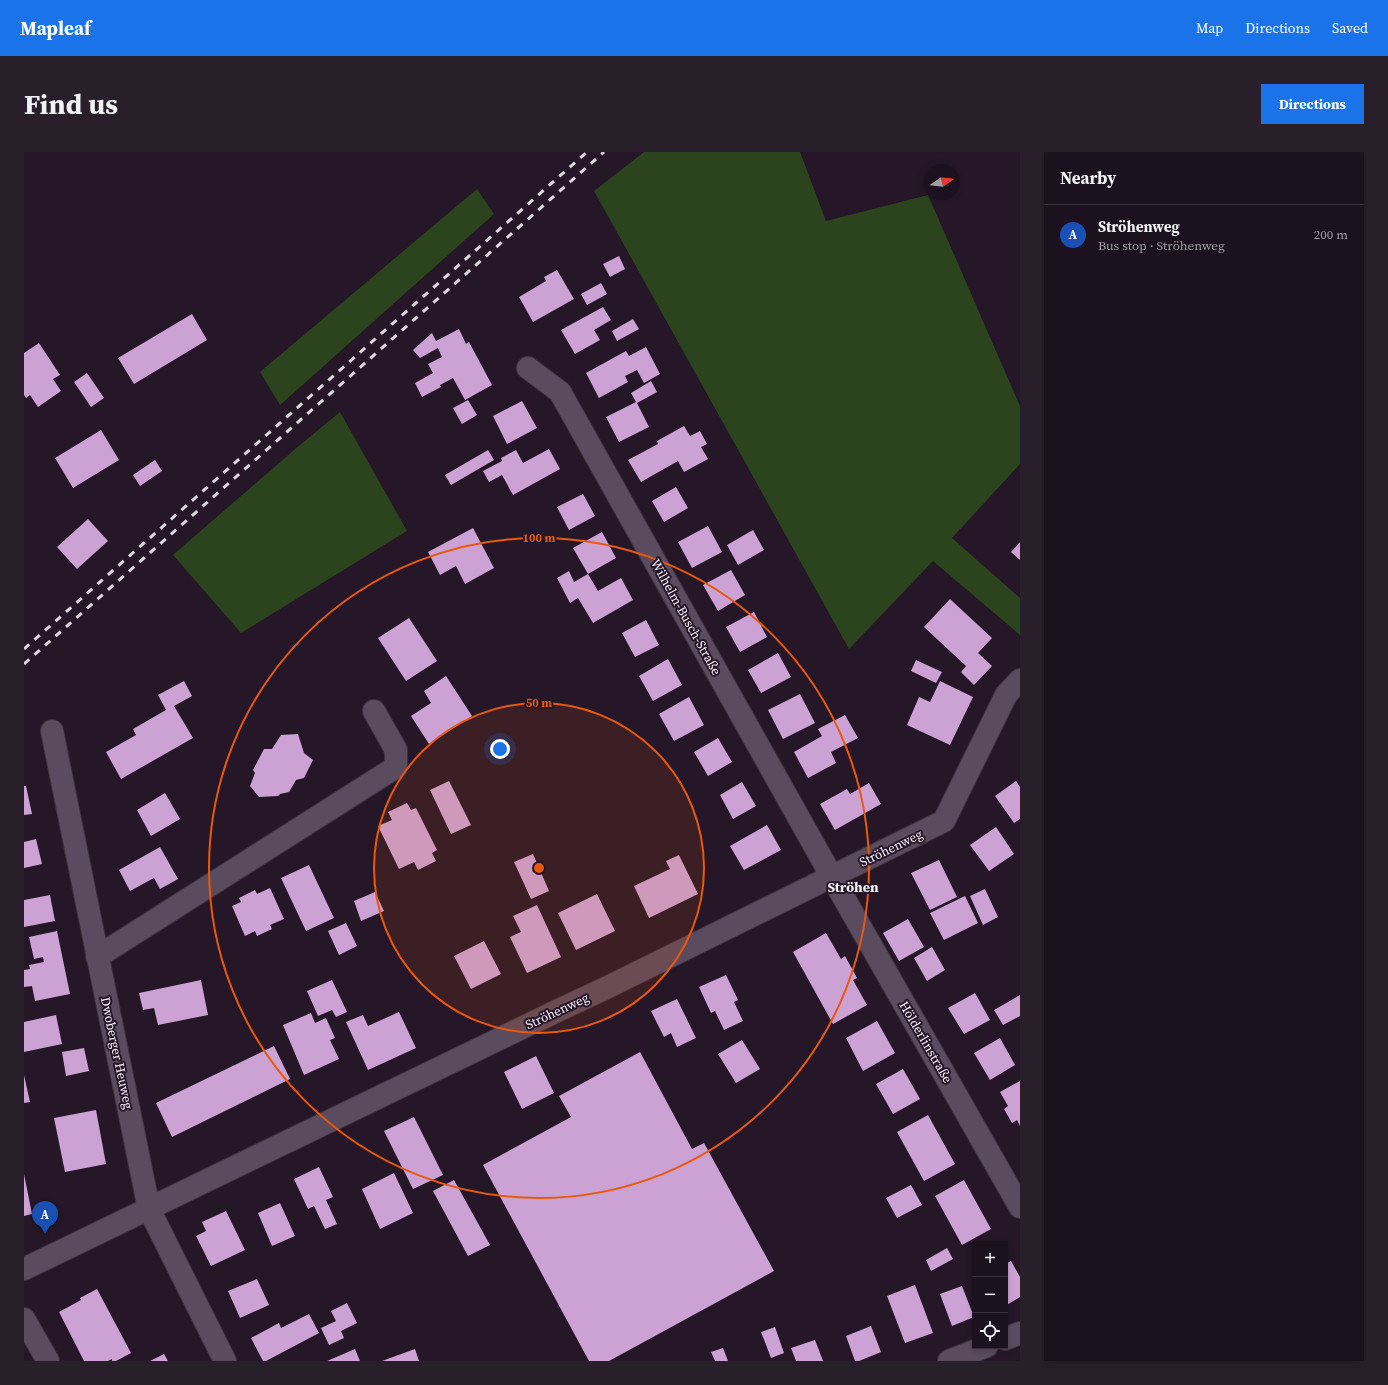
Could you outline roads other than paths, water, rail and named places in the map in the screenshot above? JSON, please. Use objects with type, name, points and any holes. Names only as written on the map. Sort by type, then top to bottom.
[{"type":"street","name":"Wilhelm-Busch-Straße","points":[[528,368],[560,392],[832,877]]},
{"type":"street","name":"Ströhenweg","points":[[24,1269],[606,988],[944,821],[1006,695],[1020,680]]},
{"type":"street","points":[[97,957],[396,767],[396,750],[374,711]]},
{"type":"street","name":"Dwoberger Heuweg","points":[[52,731],[149,1209],[225,1361]]},
{"type":"street","name":"Hölderlinstraße","points":[[832,877],[1020,1207]]},
{"type":"street","points":[[24,1319],[48,1361]]},
{"type":"street","points":[[1008,1338],[1020,1333]]},
{"type":"street","points":[[949,1361],[979,1349]]},
{"type":"railway","points":[[24,649],[587,152]]},
{"type":"railway","points":[[24,664],[604,152]]},
{"type":"place","name":"Ströhenweg","points":[[45,1234]]},
{"type":"district","name":"Ströhen","points":[[853,887]]}]
